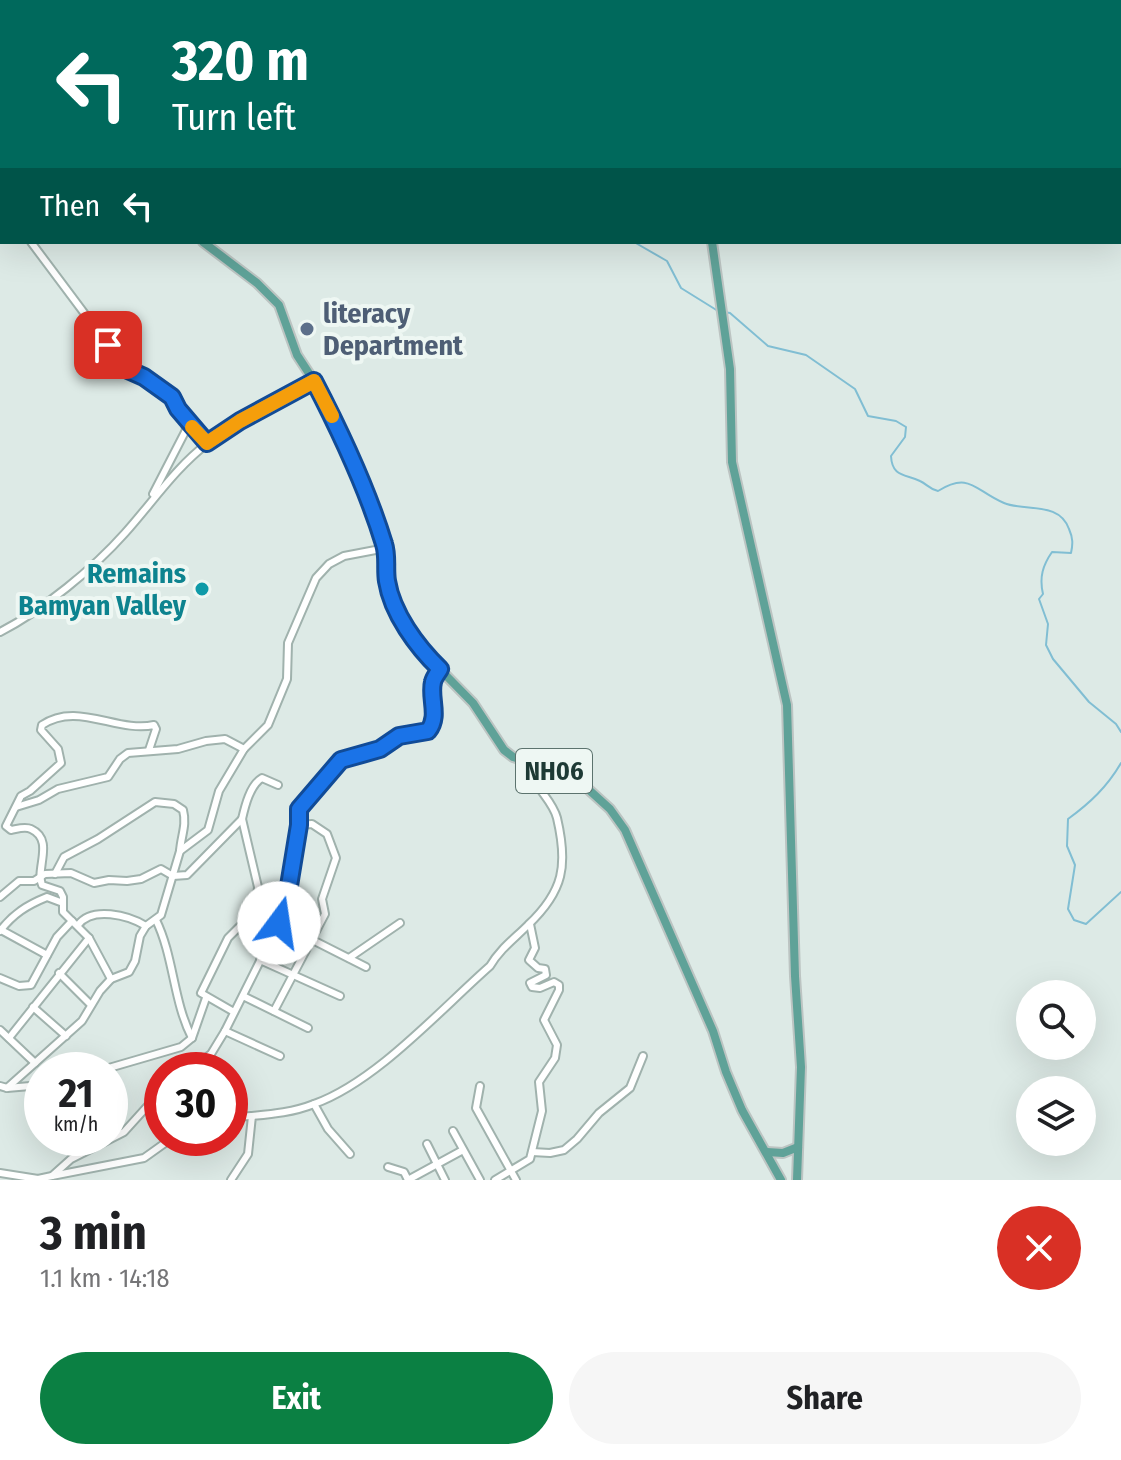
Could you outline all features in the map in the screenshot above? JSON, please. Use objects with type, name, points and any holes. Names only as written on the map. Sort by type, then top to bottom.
[{"type":"main road","name":"NH06","points":[[206,244],[257,283],[279,305],[297,355],[339,429],[386,548],[387,582],[396,607],[422,651],[473,703],[504,750],[588,789],[610,809],[625,830],[713,1031],[742,1110],[781,1180]]},
{"type":"main road","points":[[712,244],[730,369],[732,462],[787,705],[795,976],[801,1067],[797,1180]]},
{"type":"main road","points":[[767,1152],[783,1153],[798,1147]]},
{"type":"main road","points":[[790,1180],[797,1167]]},
{"type":"street","points":[[32,244],[126,369],[144,377],[172,397],[186,420],[207,443]]},
{"type":"street","points":[[0,632],[71,582],[125,533],[150,501],[207,443],[240,421],[314,381]]},
{"type":"street","points":[[150,501],[186,430],[186,420]]},
{"type":"street","points":[[180,851],[208,830],[219,791],[244,749],[268,725],[287,679],[288,643],[316,578],[329,564],[344,556],[386,548]]},
{"type":"street","points":[[212,1052],[279,923],[287,898],[299,809],[341,760],[380,749],[399,736],[428,731],[433,725],[433,683],[440,669]]},
{"type":"street","points":[[111,979],[89,938],[63,912],[60,891],[42,885],[39,877],[45,849],[41,839],[29,828],[3,828],[21,796],[61,763],[58,749],[41,730],[49,720],[98,717],[142,727],[154,725],[156,729],[149,750]]},
{"type":"street","points":[[16,807],[39,800],[58,789],[108,777],[128,753],[178,749],[225,739],[244,749]]},
{"type":"street","points":[[248,1116],[282,1113],[314,1104],[354,1083],[403,1045],[490,966],[498,952],[546,905],[564,863],[554,808],[530,775],[530,764]]},
{"type":"street","points":[[0,897],[19,881],[34,881],[55,874],[71,873],[94,883],[141,879],[161,869],[173,876],[187,875],[242,819],[256,782],[262,778],[278,785]]},
{"type":"street","points":[[48,1052],[82,1021],[111,979],[129,972],[146,926],[156,920],[165,905],[186,824],[183,810],[174,804],[155,802],[64,857],[55,874]]},
{"type":"street","points":[[234,1012],[201,993],[228,938],[256,910],[258,887],[242,819]]},
{"type":"street","points":[[274,1011],[325,914],[322,899],[336,858],[327,834],[312,824],[299,825]]},
{"type":"street","points":[[47,955],[0,931],[11,915],[35,902],[47,897],[63,903]]},
{"type":"street","points":[[0,978],[19,986],[31,985],[47,955],[75,923],[96,913],[136,920],[146,926]]},
{"type":"street","points":[[156,920],[166,941],[185,1025],[192,1038]]},
{"type":"street","points":[[279,923],[366,967]]},
{"type":"street","points":[[349,958],[400,923]]},
{"type":"street","points":[[495,1180],[525,1164],[532,1152],[542,1111],[539,1082],[555,1058],[557,1045],[544,1020],[559,985],[554,982],[540,988],[532,987],[530,983],[546,975],[545,969],[538,968],[529,960],[535,948],[530,924]]},
{"type":"street","points":[[9,1038],[89,938]]},
{"type":"street","points":[[260,960],[340,996]]},
{"type":"street","points":[[59,973],[91,1005]]},
{"type":"street","points":[[243,996],[308,1028]]},
{"type":"street","points":[[128,1062],[181,1047],[192,1038],[206,998]]},
{"type":"street","points":[[33,1007],[66,1036]]},
{"type":"street","points":[[0,1030],[24,1052]]},
{"type":"street","points":[[225,1031],[280,1056]]},
{"type":"street","points":[[532,1152],[564,1150],[577,1139],[599,1113],[630,1088],[643,1056]]},
{"type":"street","points":[[3,1087],[24,1071]]},
{"type":"street","points":[[3,1087],[24,1086]]},
{"type":"street","points":[[480,1086],[476,1108],[516,1180]]},
{"type":"street","points":[[314,1104],[328,1129],[350,1154]]},
{"type":"street","points":[[52,1176],[71,1159],[124,1132],[144,1110]]},
{"type":"street","points":[[231,1180],[248,1154],[252,1116]]},
{"type":"street","points":[[453,1131],[480,1180]]},
{"type":"street","points":[[427,1144],[445,1180]]},
{"type":"street","points":[[388,1167],[404,1172],[408,1180],[463,1150]]},
{"type":"street","points":[[0,1173],[38,1179],[147,1156]]},
{"type":"waterway","points":[[637,244],[667,261],[681,288],[718,311]]},
{"type":"waterway","points":[[724,312],[730,313],[768,346],[806,355],[855,389],[868,416],[896,421],[906,427],[905,437],[891,456],[894,468],[900,474],[938,491],[949,485],[965,483],[1004,503],[1050,511],[1064,520],[1072,538],[1071,553],[1052,552],[1042,577],[1043,594],[1039,599],[1048,624],[1046,645],[1053,659],[1089,702],[1116,724],[1121,732]]},
{"type":"waterway","points":[[1121,763],[1098,794],[1068,819],[1067,846],[1075,865],[1068,909],[1074,920],[1086,924],[1121,892]]},
{"type":"slow traffic","points":[[192,427],[207,443],[240,421],[314,381],[332,416]]},
{"type":"place","name":"literacy Department","points":[[307,329]]},
{"type":"place","name":"Remains Bamyan Valley","points":[[202,589]]},
{"type":"route","points":[[108,345],[126,369],[144,377],[172,397],[186,420],[207,443],[240,421],[314,381],[339,429],[386,548],[387,582],[396,607],[422,651],[440,669],[433,683],[433,725],[428,731],[399,736],[380,749],[341,760],[299,809],[287,898],[279,923]]}]
